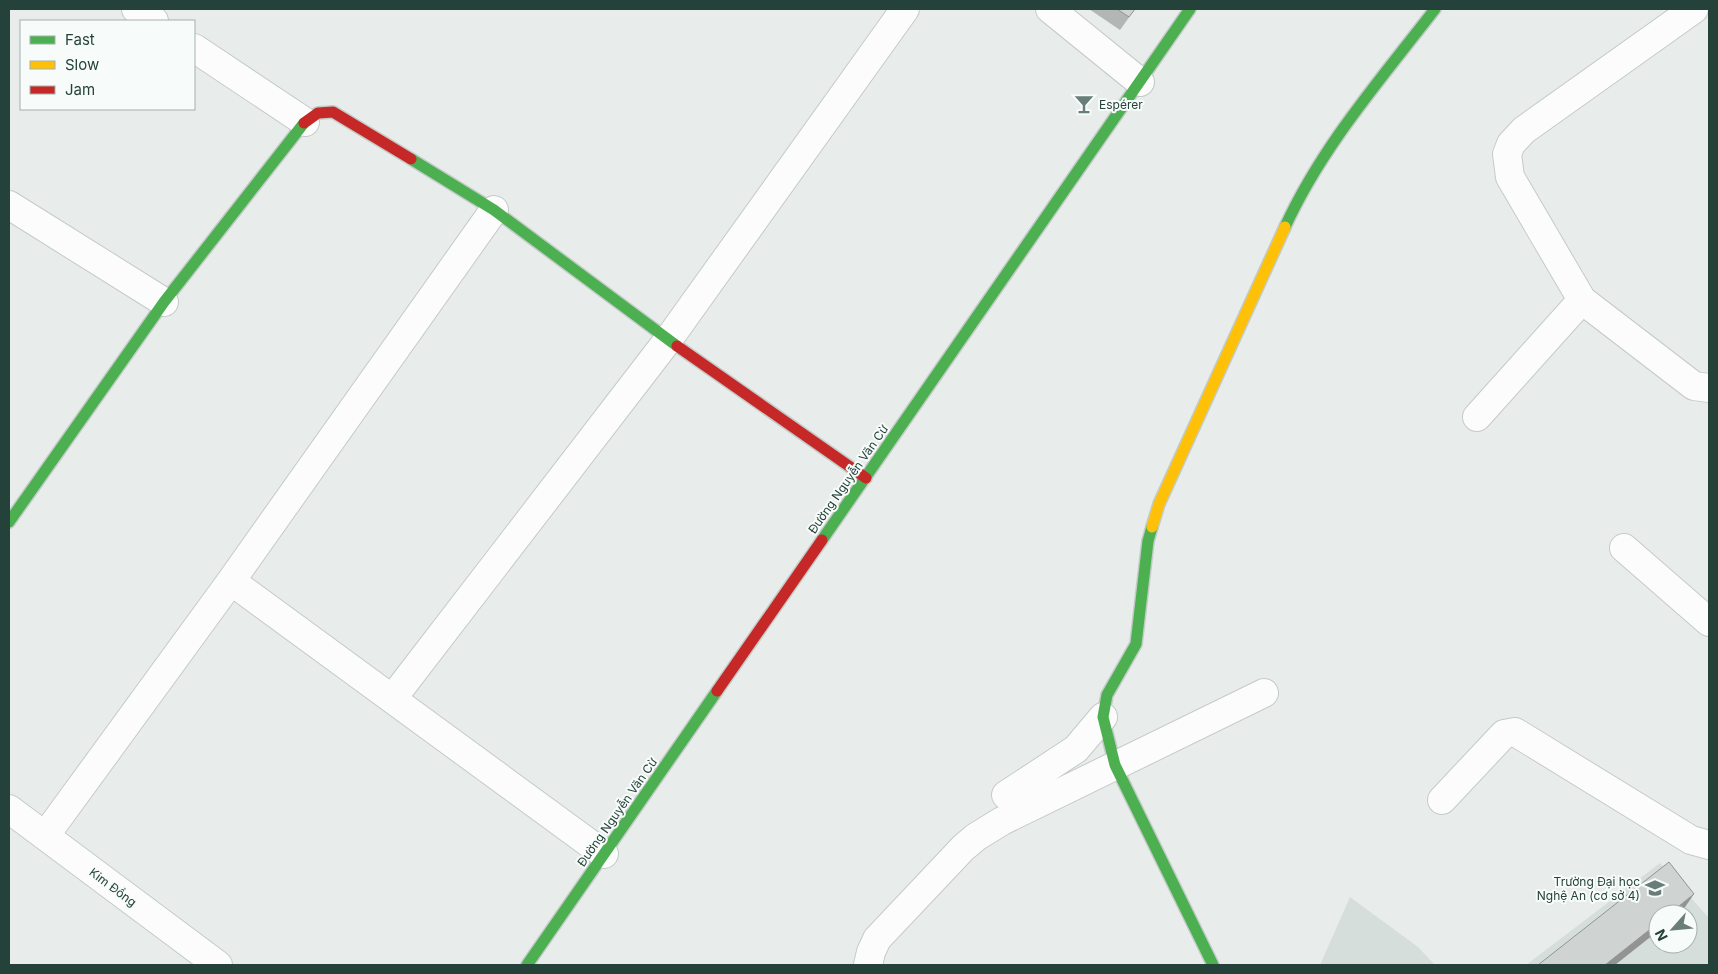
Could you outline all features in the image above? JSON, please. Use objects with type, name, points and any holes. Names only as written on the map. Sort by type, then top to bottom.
[{"type":"street","points":[[136,9],[152,20]]},
{"type":"street","points":[[392,699],[668,340],[905,9]]},
{"type":"street","points":[[1050,9],[1140,82]]},
{"type":"street","name":"Đường Nguyễn Văn Cừ","points":[[527,965],[1190,9]]},
{"type":"street","points":[[1006,795],[1076,750],[1102,717],[1107,695],[1136,644],[1148,541],[1156,512],[1297,201],[1330,146],[1435,9]]},
{"type":"street","points":[[1694,9],[1524,130],[1511,144],[1507,154],[1507,167],[1512,183],[1582,300],[1694,386],[1709,388]]},
{"type":"street","points":[[195,49],[305,122]]},
{"type":"street","points":[[9,522],[164,302],[305,122],[320,111],[333,112],[494,210],[668,340],[866,478]]},
{"type":"street","points":[[9,205],[164,302]]},
{"type":"street","points":[[45,836],[231,581],[494,210]]},
{"type":"street","points":[[1477,417],[1582,300]]},
{"type":"street","points":[[1624,548],[1709,622]]},
{"type":"street","points":[[231,581],[604,854]]},
{"type":"street","points":[[868,965],[877,939],[976,837],[1002,821],[1264,693]]},
{"type":"street","points":[[1102,717],[1115,765],[1213,965]]},
{"type":"street","points":[[1442,800],[1504,734],[1515,732],[1692,840],[1709,845]]},
{"type":"street","name":"Kim Đồng","points":[[9,809],[218,965]]},
{"type":"shaded area","name":"Trường Đại học Nghệ An (cơ sở 4)","points":[[1660,863],[1697,904],[1648,904],[1648,954],[1698,954],[1698,906],[1709,918],[1709,965],[1526,965]]},
{"type":"shaded area","points":[[1350,897],[1418,947],[1435,965],[1320,965]]},
{"type":"building","points":[[1117,9],[1135,9],[1129,17]]},
{"type":"building","points":[[1669,862],[1694,894],[1682,904],[1648,904],[1648,931],[1605,965],[1538,965]]},
{"type":"traffic: fast","points":[[822,540],[1190,9]]},
{"type":"traffic: fast","points":[[1285,227],[1300,197],[1334,141],[1435,9]]},
{"type":"traffic: fast","points":[[9,522],[164,302],[304,123]]},
{"type":"traffic: fast","points":[[411,159],[494,210],[677,346]]},
{"type":"traffic: fast","points":[[1152,527],[1148,541],[1136,644],[1107,695],[1103,717],[1115,765],[1213,965]]},
{"type":"traffic: fast","points":[[527,965],[717,691]]},
{"type":"traffic: slow","points":[[1152,527],[1159,504],[1285,227]]},
{"type":"traffic: jam","points":[[304,123],[318,113],[333,112],[411,159]]},
{"type":"traffic: jam","points":[[677,346],[866,478]]},
{"type":"traffic: jam","points":[[717,691],[822,540]]},
{"type":"place","name":"Espérer","points":[[1084,104]]},
{"type":"place","name":"Trường Đại học Nghệ An (cơ sở 4)","points":[[1655,888]]}]
